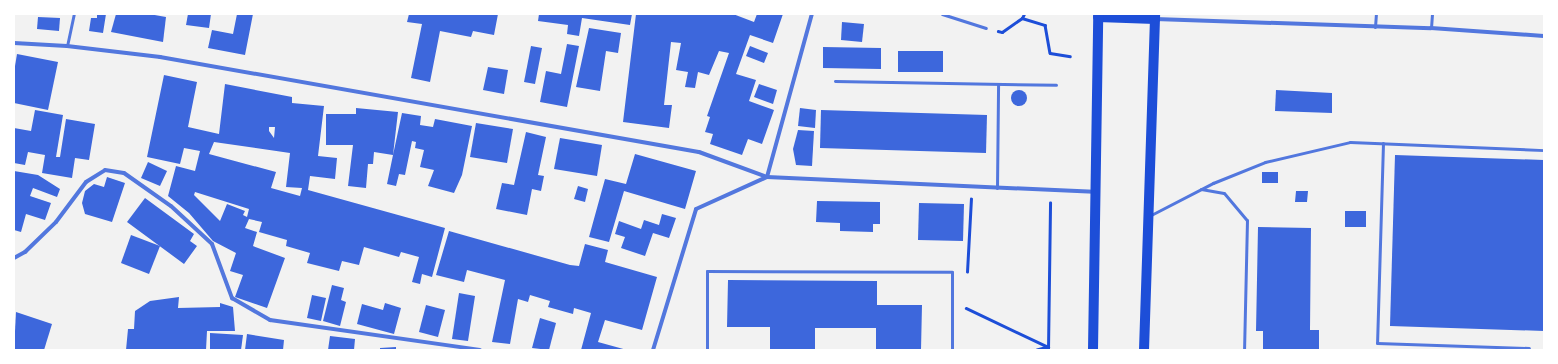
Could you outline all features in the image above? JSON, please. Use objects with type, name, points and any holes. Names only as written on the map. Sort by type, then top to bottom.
[{"type":"main road","points":[[1093,350],[1094,192],[1098,15],[1155,16],[1144,350]]},
{"type":"street","points":[[767,177],[812,14]]},
{"type":"street","points":[[1155,16],[1375,27],[1432,28],[1544,36]]},
{"type":"street","points":[[14,43],[67,46],[160,57],[699,152],[767,177],[1094,192]]},
{"type":"street","points":[[14,258],[25,252],[56,222],[86,182],[105,170],[124,173],[171,206],[212,244],[232,298],[270,320],[480,350]]},
{"type":"street","points":[[653,350],[696,209],[767,177]]},
{"type":"lane","points":[[67,46],[74,14]]},
{"type":"lane","points":[[942,14],[986,28]]},
{"type":"lane","points":[[1375,27],[1376,14]]},
{"type":"lane","points":[[1432,14],[1432,28]]},
{"type":"lane","points":[[835,81],[1056,85]]},
{"type":"lane","points":[[997,188],[998,84]]},
{"type":"lane","points":[[1148,217],[1202,189],[1264,162],[1350,142],[1544,150]]},
{"type":"lane","points":[[1383,143],[1377,343],[1529,348]]},
{"type":"lane","points":[[1202,189],[1224,193],[1247,220],[1244,350]]},
{"type":"lane","points":[[707,350],[707,271],[952,272],[952,350]]},
{"type":"path","points":[[986,28],[1002,32],[1022,18],[1024,14]]},
{"type":"path","points":[[1022,18],[1045,25],[1050,53],[1070,56]]},
{"type":"path","points":[[966,273],[972,186]]},
{"type":"path","points":[[1048,348],[1051,190]]},
{"type":"path","points":[[966,302],[966,315]]},
{"type":"path","points":[[966,308],[1048,348]]},
{"type":"path","points":[[1037,350],[1048,348]]},
{"type":"building","points":[[97,14],[106,14],[103,33],[89,31],[91,18],[97,18]]},
{"type":"building","points":[[116,14],[149,14],[166,17],[163,42],[111,32]]},
{"type":"building","points":[[188,14],[211,14],[209,28],[186,25]]},
{"type":"building","points":[[237,14],[253,14],[245,55],[208,48],[212,30],[233,34]]},
{"type":"building","points":[[409,14],[498,14],[494,35],[473,31],[471,37],[440,31],[430,82],[411,78],[422,24],[407,22]]},
{"type":"building","points":[[539,14],[632,14],[630,25],[582,18],[579,36],[567,34],[568,25],[538,21]]},
{"type":"building","points":[[636,14],[733,14],[754,22],[757,14],[783,14],[773,43],[750,35],[736,74],[756,80],[749,101],[774,110],[762,144],[748,139],[742,155],[710,144],[713,134],[705,132],[710,117],[707,116],[729,53],[719,51],[709,75],[698,72],[695,88],[685,87],[688,72],[676,70],[681,43],[671,42],[664,105],[672,105],[669,128],[623,122]]},
{"type":"building","points":[[38,17],[60,18],[59,31],[37,29]]},
{"type":"building","points":[[842,22],[864,24],[862,42],[841,40]]},
{"type":"building","points":[[589,28],[621,33],[618,53],[606,51],[600,91],[576,87]]},
{"type":"building","points":[[567,44],[579,46],[567,107],[540,102],[546,71],[561,74]]},
{"type":"building","points":[[531,46],[542,48],[535,84],[524,82]]},
{"type":"building","points":[[750,46],[768,53],[764,63],[746,56]]},
{"type":"building","points":[[823,47],[881,48],[881,69],[823,68]]},
{"type":"building","points":[[898,51],[943,51],[943,72],[898,72]]},
{"type":"building","points":[[17,54],[58,62],[48,110],[14,103],[14,72]]},
{"type":"building","points":[[488,67],[508,70],[504,94],[483,90]]},
{"type":"building","points":[[164,75],[197,82],[188,127],[219,134],[225,84],[292,97],[292,103],[324,106],[318,156],[337,158],[335,179],[310,176],[308,190],[445,228],[432,277],[422,274],[420,284],[412,282],[419,257],[401,252],[399,257],[364,247],[359,265],[342,261],[339,271],[307,263],[310,253],[286,246],[287,240],[259,232],[262,222],[249,219],[245,228],[257,232],[253,246],[285,258],[267,308],[235,297],[243,275],[230,271],[236,253],[213,241],[189,213],[168,196],[176,166],[195,171],[200,151],[184,148],[180,164],[147,157]],"holes":[[[269,127],[275,127],[274,138],[269,131]],[[214,142],[290,153],[286,187],[302,188],[300,196],[271,188],[276,172],[209,154]],[[195,192],[249,209],[247,217],[243,215],[245,211],[227,204],[220,221],[194,195]]]},
{"type":"building","points":[[759,84],[777,90],[773,104],[754,97]]},
{"type":"building","points":[[1016,90],[1022,90],[1027,95],[1025,104],[1022,106],[1016,106],[1011,101],[1011,95]]},
{"type":"building","points":[[1276,90],[1332,93],[1332,113],[1275,111]]},
{"type":"building","points":[[356,108],[398,112],[393,155],[374,152],[373,164],[368,164],[366,188],[348,186],[353,145],[326,145],[326,114],[356,114]]},
{"type":"building","points":[[800,108],[816,110],[815,128],[798,126]]},
{"type":"building","points":[[35,110],[63,115],[56,157],[60,157],[66,119],[95,124],[89,160],[75,158],[72,178],[42,173],[45,155],[28,152],[25,165],[14,163],[14,128],[31,131]]},
{"type":"building","points":[[821,110],[987,115],[986,153],[820,148]]},
{"type":"building","points":[[402,113],[421,116],[420,125],[433,127],[435,119],[472,126],[462,175],[454,193],[428,186],[434,170],[420,167],[424,150],[415,148],[416,142],[412,141],[405,175],[399,174],[396,186],[387,184]]},
{"type":"building","points":[[476,123],[513,129],[507,163],[470,157]]},
{"type":"building","points":[[798,130],[814,131],[812,166],[796,165],[793,149]]},
{"type":"building","points":[[526,132],[546,137],[538,175],[544,176],[541,191],[532,189],[527,215],[496,209],[502,183],[514,185]]},
{"type":"building","points":[[560,138],[602,145],[597,176],[554,169]]},
{"type":"building","points":[[635,154],[696,171],[685,209],[624,191],[609,242],[589,237],[605,179],[626,184]]},
{"type":"building","points":[[1395,155],[1544,160],[1544,331],[1390,326]]},
{"type":"building","points":[[148,162],[167,171],[160,186],[141,178]]},
{"type":"building","points":[[14,171],[38,175],[60,189],[57,197],[33,188],[30,196],[51,203],[45,220],[26,214],[21,232],[14,230]]},
{"type":"building","points":[[1262,172],[1278,172],[1278,183],[1262,183]]},
{"type":"building","points":[[107,177],[125,183],[112,222],[85,214],[82,203],[85,191],[94,184],[104,187]]},
{"type":"building","points":[[578,186],[588,189],[585,202],[574,199]]},
{"type":"building","points":[[1296,191],[1308,191],[1307,202],[1295,202]]},
{"type":"building","points":[[145,198],[194,234],[190,241],[197,246],[184,264],[127,222]]},
{"type":"building","points":[[817,201],[880,202],[880,224],[873,224],[873,232],[840,231],[840,223],[816,222]]},
{"type":"building","points":[[919,203],[964,204],[963,241],[918,240]]},
{"type":"building","points":[[1345,211],[1366,211],[1366,227],[1345,227]]},
{"type":"building","points":[[662,214],[676,218],[669,238],[653,233],[645,256],[621,248],[625,237],[615,234],[619,221],[641,229],[644,220],[659,225]]},
{"type":"building","points":[[1258,227],[1311,228],[1310,330],[1319,330],[1319,350],[1263,350],[1263,331],[1256,331]]},
{"type":"building","points":[[449,231],[570,265],[579,266],[585,244],[608,250],[605,262],[657,277],[642,330],[605,320],[598,342],[627,350],[581,350],[591,313],[574,308],[573,314],[548,307],[550,301],[530,295],[528,302],[518,299],[510,344],[492,342],[505,280],[467,270],[464,282],[436,275]]},
{"type":"building","points":[[131,235],[160,246],[149,274],[121,263]]},
{"type":"building","points":[[728,280],[877,281],[877,305],[922,305],[921,350],[876,350],[876,328],[815,328],[815,350],[770,350],[770,327],[727,327]]},
{"type":"building","points":[[332,285],[344,288],[341,300],[346,302],[340,326],[323,321]]},
{"type":"building","points":[[459,293],[475,296],[468,341],[452,339]]},
{"type":"building","points":[[312,295],[326,298],[321,321],[307,318]]},
{"type":"building","points":[[179,297],[178,308],[220,307],[220,303],[233,307],[235,331],[207,331],[206,350],[126,350],[128,329],[134,329],[135,311],[150,301]]},
{"type":"building","points":[[385,303],[401,308],[394,334],[357,324],[362,304],[383,310]]},
{"type":"building","points":[[426,305],[445,310],[438,337],[419,332]]},
{"type":"building","points":[[16,312],[52,324],[44,350],[14,350]]},
{"type":"building","points":[[540,318],[556,323],[549,350],[532,348]]},
{"type":"building","points":[[210,333],[243,335],[241,350],[210,350]]},
{"type":"building","points":[[247,334],[284,340],[283,350],[245,350]]},
{"type":"building","points":[[330,336],[355,339],[354,350],[328,350]]},
{"type":"building","points":[[396,347],[396,350],[380,350],[380,348]]}]
